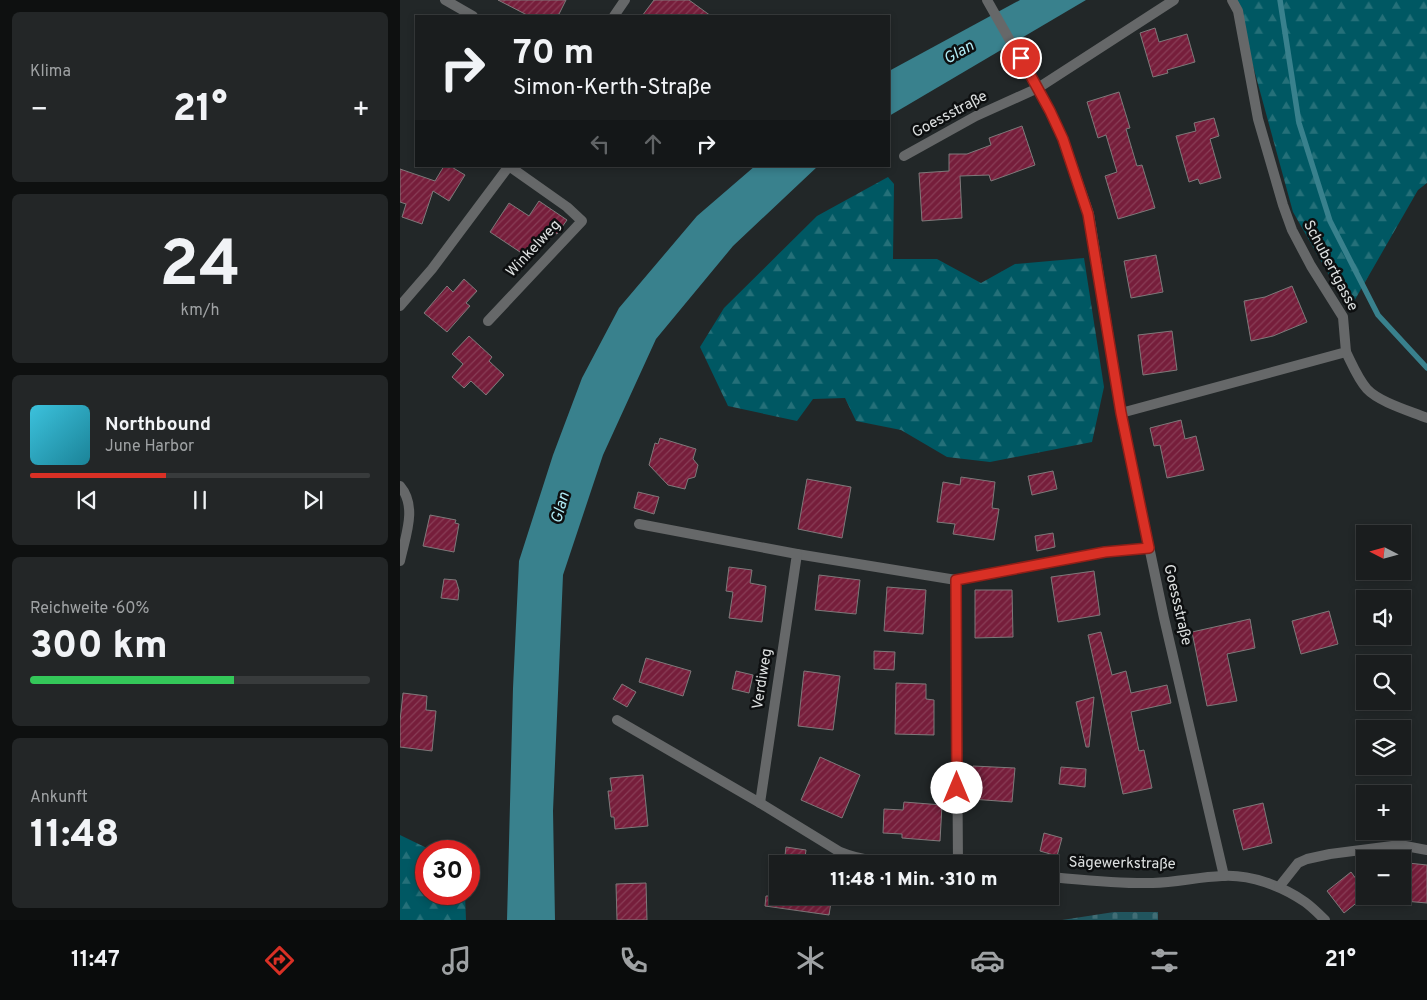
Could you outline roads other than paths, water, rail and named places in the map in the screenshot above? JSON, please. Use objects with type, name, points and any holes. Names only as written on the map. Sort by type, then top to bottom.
[{"type":"street","points":[[445,0],[471,15]]},
{"type":"street","points":[[615,15],[625,0]]},
{"type":"street","name":"Goessstraße","points":[[987,0],[1038,88],[1063,139],[1088,214],[1121,413],[1149,548],[1224,876]]},
{"type":"street","points":[[1038,88],[1174,0]]},
{"type":"street","name":"Schubertgasse","points":[[1232,0],[1238,11],[1258,119],[1283,205],[1292,230],[1311,266],[1343,317],[1346,331],[1346,352]]},
{"type":"street","name":"Goessstraße","points":[[904,156],[976,116],[1038,88]]},
{"type":"street","points":[[400,306],[432,269],[508,167]]},
{"type":"street","name":"Winkelweg","points":[[488,321],[582,221],[567,207],[510,167]]},
{"type":"street","points":[[1121,413],[1346,352],[1369,391],[1384,400],[1427,418]]},
{"type":"street","points":[[400,486],[409,501],[410,511],[400,561]]},
{"type":"street","points":[[639,524],[797,554],[956,580],[1105,552],[1149,548]]},
{"type":"street","name":"Verdiweg","points":[[760,803],[797,554]]},
{"type":"street","points":[[956,580],[958,855]]},
{"type":"street","points":[[616,720],[847,855]]},
{"type":"street","points":[[1279,887],[1298,863],[1307,859],[1330,854],[1400,845],[1427,850]]},
{"type":"street","points":[[1224,876],[1246,877],[1279,887],[1307,903],[1325,920]]},
{"type":"street","name":"Sägewerkstraße","points":[[1059,878],[1107,882],[1152,883],[1224,876]]},
{"type":"water","name":"Glan","points":[[1020,0],[1086,0],[890,115],[890,70]]},
{"type":"water","name":"Glan","points":[[754,167],[817,167],[733,246],[656,339],[603,455],[563,575],[553,811],[555,920],[507,920],[513,688],[519,561],[553,455],[582,378],[619,308],[697,216]]},
{"type":"waterway","points":[[1280,0],[1299,123],[1330,221],[1378,315],[1427,368]]}]
